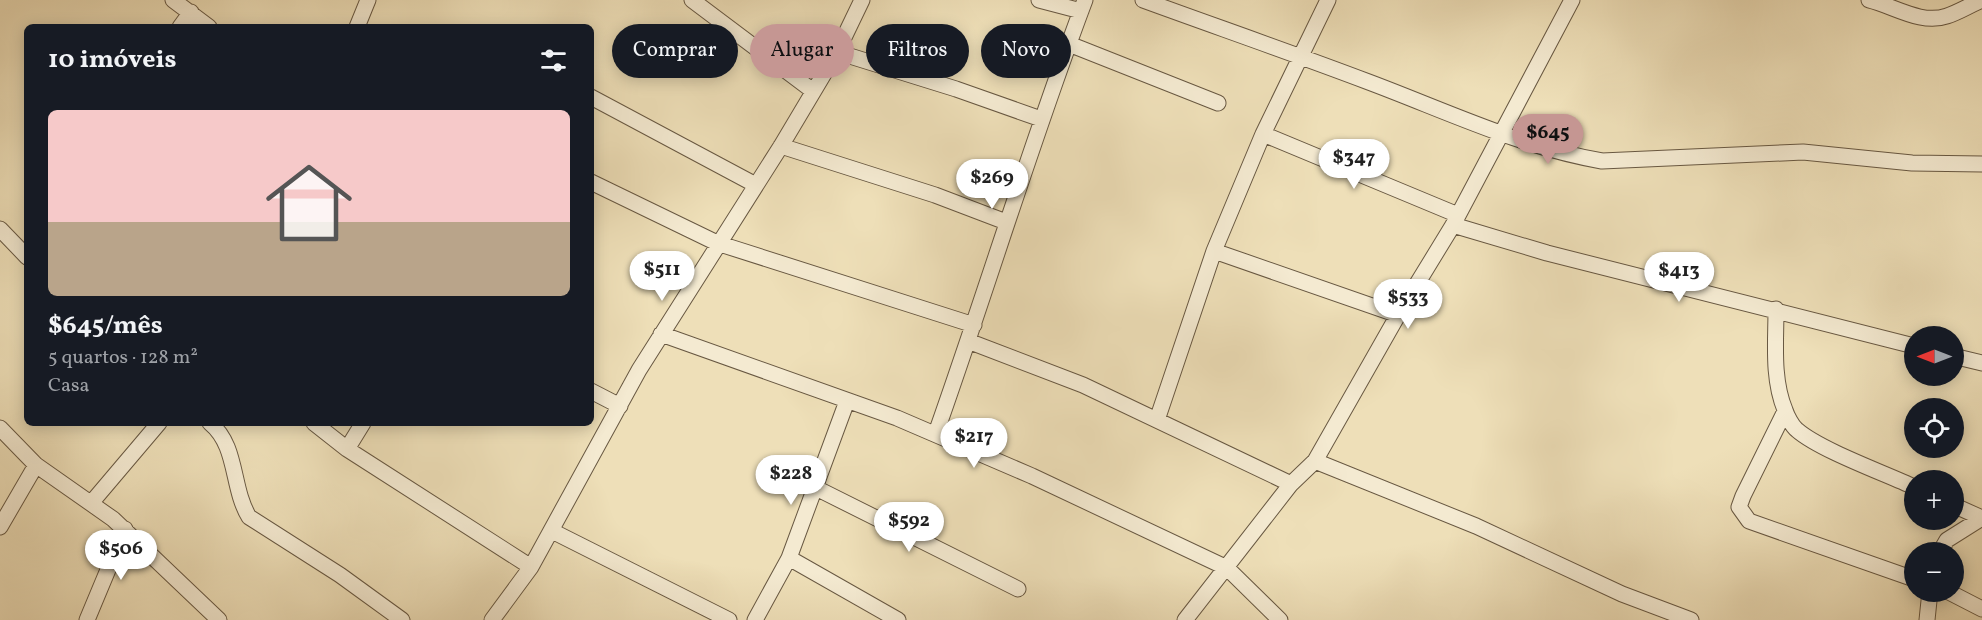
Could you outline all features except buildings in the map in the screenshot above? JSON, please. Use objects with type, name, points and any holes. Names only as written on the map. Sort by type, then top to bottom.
[{"type":"street","points":[[173,0],[206,24]]},
{"type":"street","points":[[358,24],[368,0]]},
{"type":"street","points":[[692,0],[813,91]]},
{"type":"street","points":[[850,24],[862,0]]},
{"type":"street","points":[[1040,0],[1083,5],[1071,38]]},
{"type":"street","points":[[1143,0],[1365,80],[1500,134],[1577,157],[1602,161],[1803,152],[1884,161],[1982,164]]},
{"type":"street","points":[[1157,420],[1214,252],[1263,134],[1328,0]]},
{"type":"street","points":[[1185,620],[1291,484],[1315,461],[1455,220],[1572,0]]},
{"type":"street","points":[[1869,0],[1914,16],[1932,18],[1945,17],[1980,3]]},
{"type":"street","points":[[182,24],[192,12]]},
{"type":"street","points":[[1071,45],[1218,103]]},
{"type":"street","points":[[854,57],[957,89],[1041,119]]},
{"type":"street","points":[[492,620],[531,567],[661,334],[821,78]]},
{"type":"street","points":[[936,433],[974,325],[1005,222],[1056,78]]},
{"type":"street","points":[[594,99],[754,184]]},
{"type":"street","points":[[1263,134],[1455,220],[1547,253],[1776,309],[1904,343]]},
{"type":"street","points":[[780,146],[936,195],[1005,222]]},
{"type":"street","points":[[594,183],[717,243],[974,325]]},
{"type":"street","points":[[0,229],[24,250]]},
{"type":"street","points":[[1214,252],[1398,315]]},
{"type":"street","points":[[1776,309],[1776,368],[1785,411],[1796,429],[1809,438],[1904,482]]},
{"type":"street","points":[[661,334],[936,433],[1227,568],[1280,620]]},
{"type":"street","points":[[968,341],[1083,385],[1291,484]]},
{"type":"street","points":[[1964,359],[1982,363]]},
{"type":"street","points":[[594,393],[620,406]]},
{"type":"street","points":[[755,620],[789,558],[847,401]]},
{"type":"street","points":[[1785,411],[1743,496],[1739,507],[1742,513],[1749,521],[1904,575]]},
{"type":"street","points":[[92,502],[156,426]]},
{"type":"street","points":[[214,426],[223,434],[241,504],[249,517],[340,575],[402,620]]},
{"type":"street","points":[[318,426],[347,449],[531,567]]},
{"type":"street","points":[[347,449],[361,426]]},
{"type":"street","points":[[0,428],[36,465],[92,502],[125,529],[219,620]]},
{"type":"street","points":[[1315,461],[1476,526],[1622,594],[1691,620]]},
{"type":"street","points":[[0,527],[36,465]]},
{"type":"street","points":[[816,488],[1018,589]]},
{"type":"street","points":[[1964,510],[1982,518]]},
{"type":"street","points":[[1946,542],[1982,518]]},
{"type":"street","points":[[87,620],[125,529]]},
{"type":"street","points":[[552,531],[729,620]]},
{"type":"street","points":[[789,558],[898,620]]},
{"type":"street","points":[[1964,600],[1982,609]]},
{"type":"street","points":[[1927,620],[1929,602]]}]
